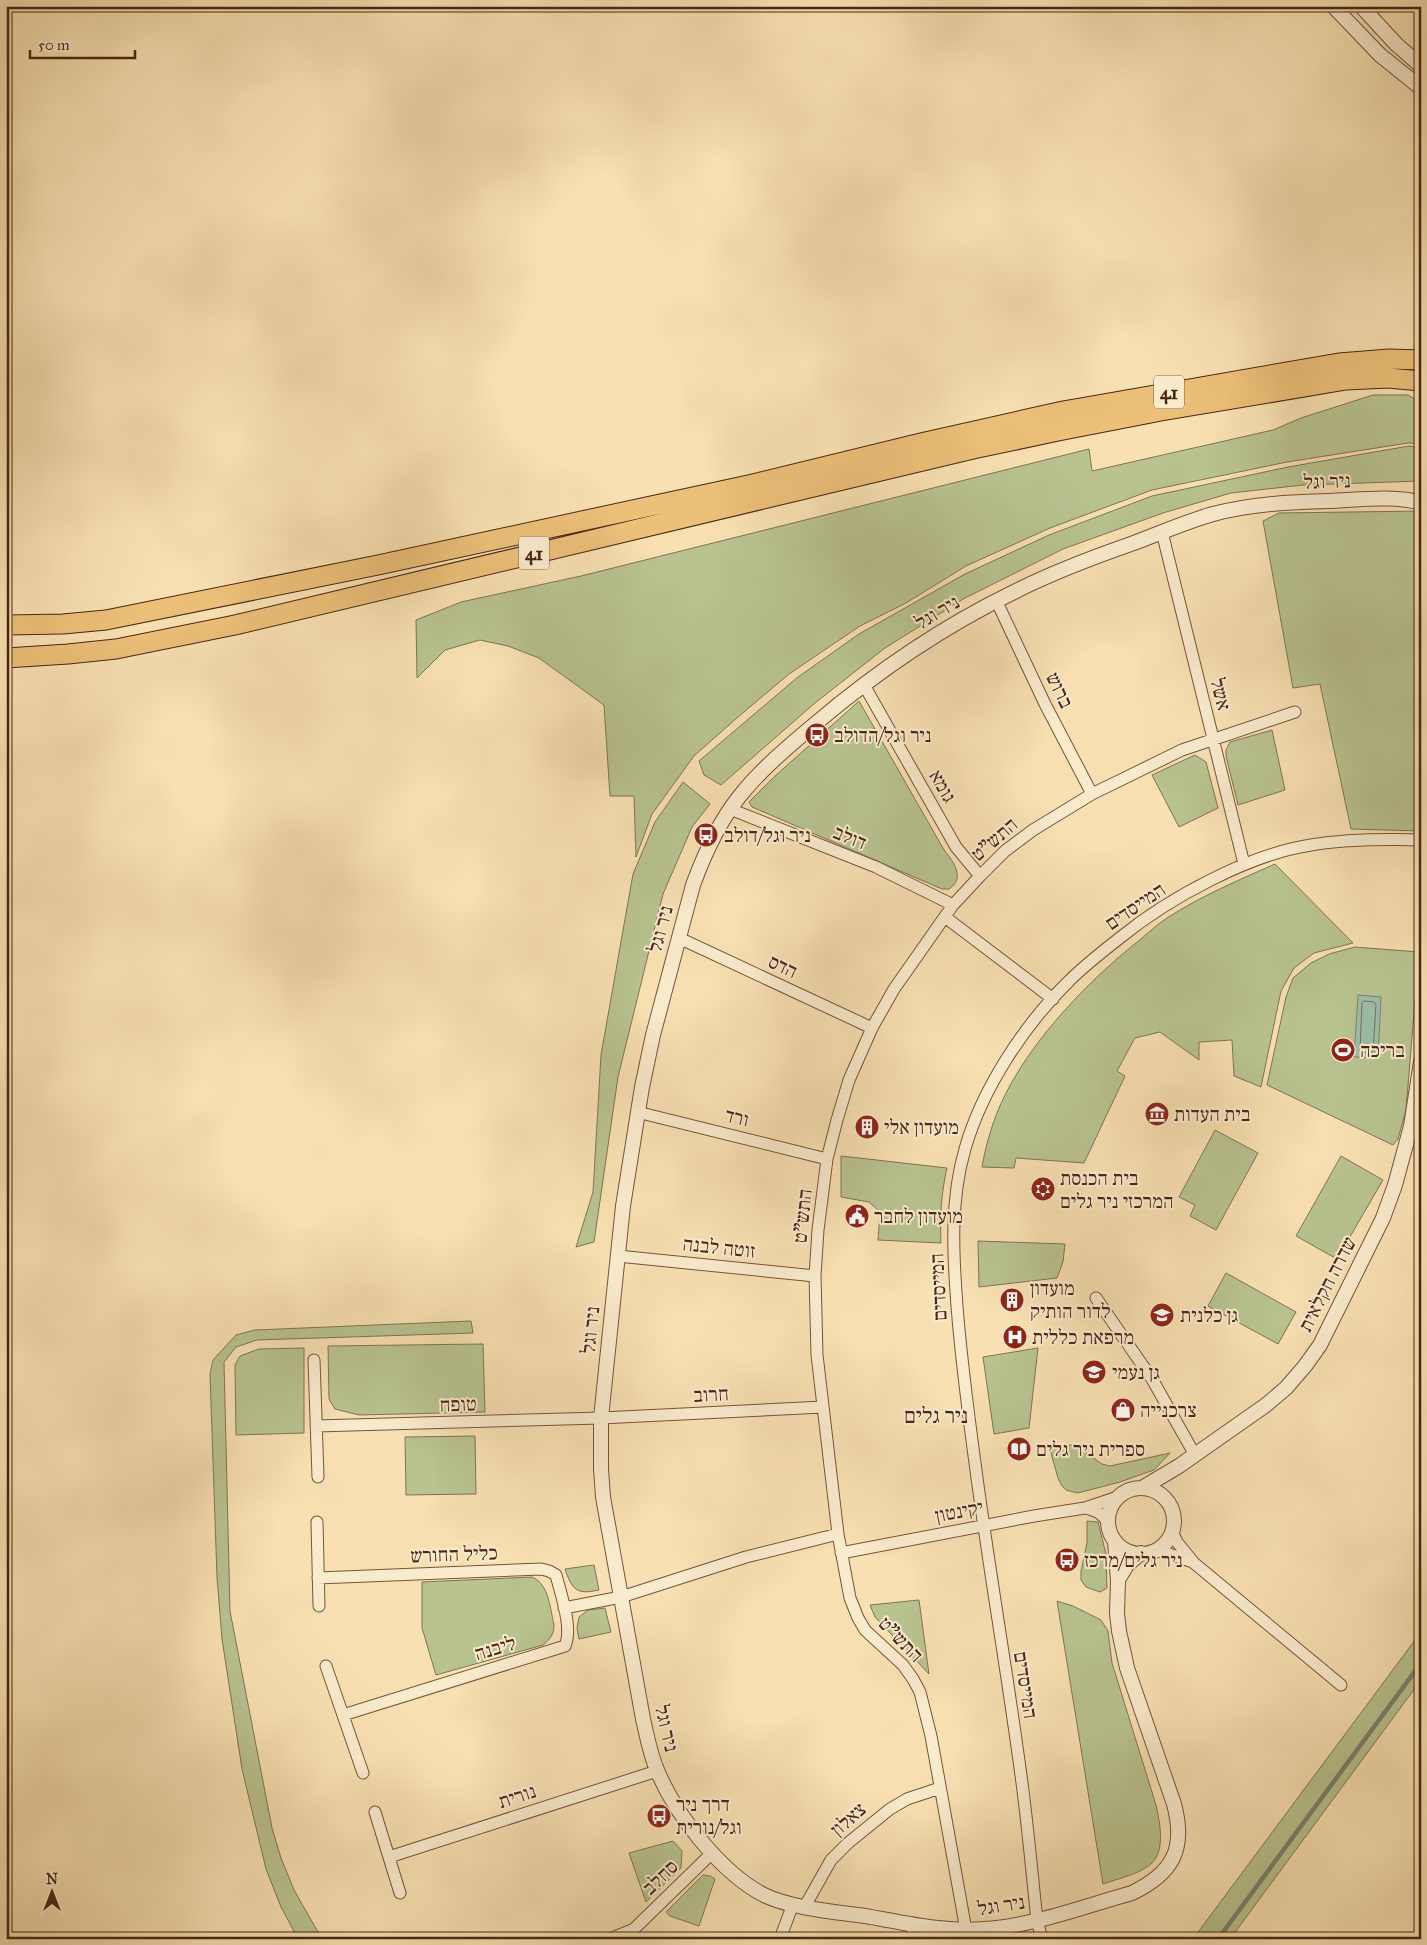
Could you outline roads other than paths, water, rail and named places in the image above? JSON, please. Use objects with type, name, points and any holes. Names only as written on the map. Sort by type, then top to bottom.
[{"type":"highway","name":"41","points":[[6,625],[62,624],[106,620],[368,567],[753,484],[1063,411],[1339,363],[1389,359],[1421,360]]},
{"type":"highway","name":"41","points":[[6,658],[116,649],[234,625],[974,449],[1161,411],[1346,380],[1388,378],[1421,381]]},
{"type":"street","points":[[1333,6],[1380,55],[1421,88]]},
{"type":"street","points":[[1361,6],[1396,44],[1421,66]]},
{"type":"street","name":"ניר וגל","points":[[1115,1541],[1118,1586],[1117,1613],[1122,1650],[1179,1821],[1178,1845],[1173,1859],[1166,1869],[1146,1886],[1132,1893],[1037,1920],[986,1929],[966,1930],[913,1924],[799,1905],[763,1894],[745,1882],[712,1853],[683,1815],[657,1771],[650,1751],[603,1497],[600,1461],[601,1418],[623,1206],[637,1112],[651,1043],[693,885],[699,867],[730,809],[760,774],[793,742],[864,685],[942,631],[996,600],[1056,573],[1212,514],[1259,505],[1361,499],[1405,500],[1421,503]]},
{"type":"street","name":"אשל","points":[[1162,532],[1244,864]]},
{"type":"street","name":"ברוש","points":[[996,600],[1045,704],[1092,794]]},
{"type":"street","name":"גומא","points":[[864,685],[956,847],[980,876]]},
{"type":"street","name":"התש\"ט","points":[[966,1930],[931,1736],[920,1692],[903,1665],[865,1630],[858,1618],[850,1598],[841,1553],[817,1355],[815,1276],[818,1230],[827,1159],[850,1080],[872,1028],[894,989],[954,905],[1005,851],[1033,830],[1092,794],[1182,750],[1295,712]]},
{"type":"street","name":"דולב","points":[[730,809],[876,867],[954,905]]},
{"type":"street","name":"המייסדים","points":[[1042,1939],[1037,1920],[1022,1783],[983,1526],[957,1312],[954,1228],[957,1185],[965,1148],[980,1109],[1016,1046],[1066,983],[1132,928],[1177,899],[1244,864],[1280,852],[1309,845],[1378,839],[1421,840]]},
{"type":"street","points":[[945,917],[1053,999]]},
{"type":"street","name":"הדס","points":[[679,938],[872,1028]]},
{"type":"street","name":"שדרה חקלאית","points":[[1142,1488],[1196,1455],[1266,1405],[1286,1388],[1320,1345],[1383,1218],[1395,1185],[1411,1126],[1421,1062]]},
{"type":"street","name":"ורד","points":[[637,1112],[827,1159]]},
{"type":"street","name":"זוטה לבנה","points":[[618,1256],[815,1276]]},
{"type":"street","points":[[1096,1298],[1152,1379],[1196,1455]]},
{"type":"street","points":[[314,1360],[318,1477]]},
{"type":"street","name":"חרוב","points":[[601,1418],[823,1407]]},
{"type":"street","name":"טופח","points":[[316,1426],[601,1418]]},
{"type":"street","points":[[1157,1550],[1165,1543],[1174,1524],[1173,1513],[1169,1503],[1168,1486],[1179,1466]]},
{"type":"street","points":[[1108,1523],[1109,1512],[1113,1502],[1131,1490],[1142,1488],[1152,1490],[1162,1495],[1169,1503]]},
{"type":"street","name":"יקינטון","points":[[841,1553],[1085,1508],[1118,1497]]},
{"type":"street","points":[[1085,1508],[1097,1511],[1103,1515],[1115,1541],[1125,1550],[1141,1553],[1157,1550],[1194,1563]]},
{"type":"street","points":[[317,1522],[319,1606]]},
{"type":"street","points":[[1172,1531],[1177,1542],[1194,1563],[1341,1685]]},
{"type":"street","points":[[564,1608],[621,1597],[746,1557],[838,1534]]},
{"type":"street","name":"ניר וגל","points":[[1118,1586],[1122,1572],[1141,1553]]},
{"type":"street","name":"כליל החורש","points":[[318,1578],[541,1569],[549,1570],[556,1575],[564,1608]]},
{"type":"street","name":"ליבנה","points":[[343,1715],[565,1646],[568,1639],[568,1630],[564,1608]]},
{"type":"street","points":[[326,1666],[363,1773]]},
{"type":"street","name":"נורית","points":[[389,1857],[657,1771]]},
{"type":"street","name":"צאלון","points":[[780,1939],[799,1905],[831,1860],[848,1843],[890,1809],[913,1796],[940,1788]]},
{"type":"street","points":[[375,1812],[400,1893]]},
{"type":"street","name":"סחלב","points":[[610,1938],[632,1934],[712,1853]]},
{"type":"street","points":[[913,1924],[913,1939]]},
{"type":"water","points":[[1358,995],[1381,997],[1378,1058],[1354,1057]]},
{"type":"waterway","points":[[1218,1939],[1421,1663]]},
{"type":"place","name":"ניר וגל/הדולב","points":[[817,735]]},
{"type":"place","name":"ניר וגל/דולב","points":[[706,835]]},
{"type":"place","name":"בריכה","points":[[1343,1050]]},
{"type":"place","name":"בית העדות","points":[[1157,1114]]},
{"type":"place","name":"מועדון אלי","points":[[867,1127]]},
{"type":"place","name":"בית הכנסת המרכזי ניר גלים","points":[[1043,1189]]},
{"type":"place","name":"מועדון לחבר","points":[[857,1216]]},
{"type":"place","name":"מועדון לדור הותיק","points":[[1012,1300]]},
{"type":"place","name":"גן כלנית","points":[[1162,1315]]},
{"type":"place","name":"מרפאת כללית","points":[[1015,1337]]},
{"type":"place","name":"גן נעמי","points":[[1094,1372]]},
{"type":"place","name":"צרכנייה","points":[[1123,1410]]},
{"type":"place","name":"ספרית ניר גלים","points":[[1019,1449]]},
{"type":"place","name":"ניר גלים/מרכז","points":[[1067,1560]]},
{"type":"place","name":"דרך ניר וגל/נורית","points":[[659,1816]]},
{"type":"district","name":"ניר גלים","points":[[936,1415]]}]
